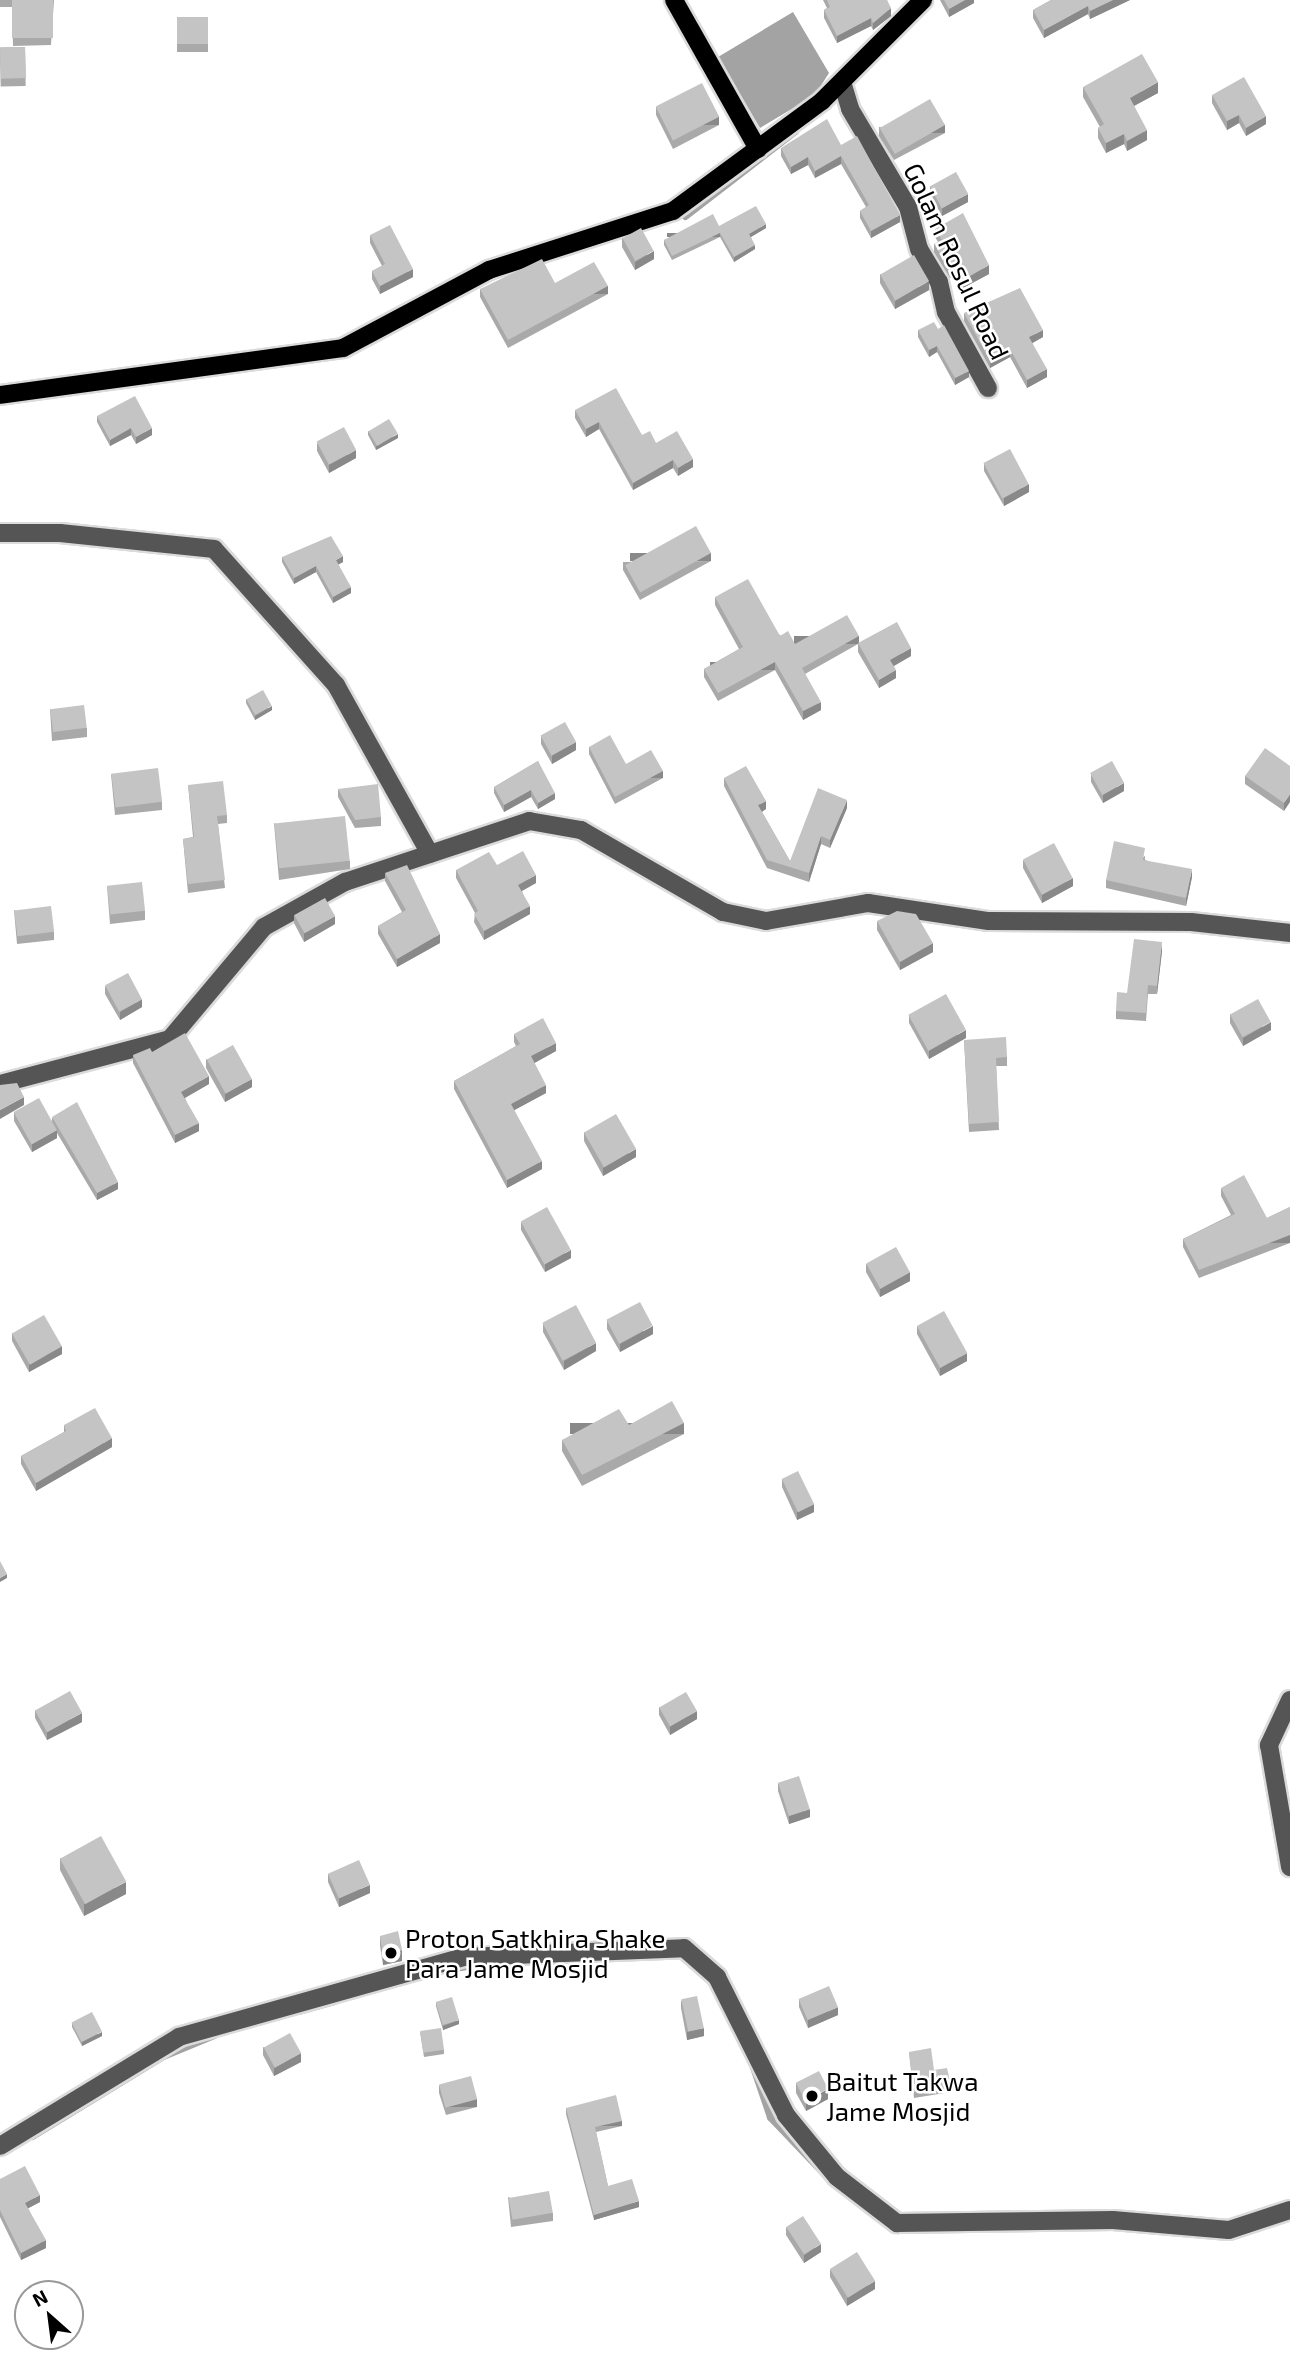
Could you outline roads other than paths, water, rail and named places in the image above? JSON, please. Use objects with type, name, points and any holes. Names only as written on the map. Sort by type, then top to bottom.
[{"type":"main road","points":[[674,0],[685,12],[758,149]]},
{"type":"main road","points":[[0,395],[343,348],[489,270],[674,211],[842,82],[923,0]]},
{"type":"street","name":"Golam Rosul Road","points":[[842,82],[850,109],[908,207],[919,249],[939,282],[946,312],[988,388]]},
{"type":"street","points":[[0,533],[60,533],[214,549],[335,685],[429,854]]},
{"type":"street","points":[[0,1084],[170,1039],[264,927],[345,882],[529,821],[581,830],[723,912],[766,921],[868,903],[989,920],[1191,922],[1290,933]]},
{"type":"street","points":[[1290,1700],[1269,1745],[1290,1867]]},
{"type":"street","points":[[0,2146],[179,2037],[464,1957],[684,1948],[717,1977],[786,2115],[837,2177],[897,2223],[1113,2220],[1229,2230],[1290,2210]]},
{"type":"waterway","points":[[685,216],[795,131]]},
{"type":"waterway","points":[[454,1968],[480,1964]]},
{"type":"waterway","points":[[299,2011],[335,2001]]},
{"type":"waterway","points":[[32,2136],[163,2056],[214,2035]]},
{"type":"waterway","points":[[752,2064],[770,2117],[829,2179]]},
{"type":"place","name":"Proton Satkhira Shake Para Jame Mosjid","points":[[391,1953]]},
{"type":"place","name":"Baitut Takwa Jame Mosjid","points":[[812,2096]]}]
